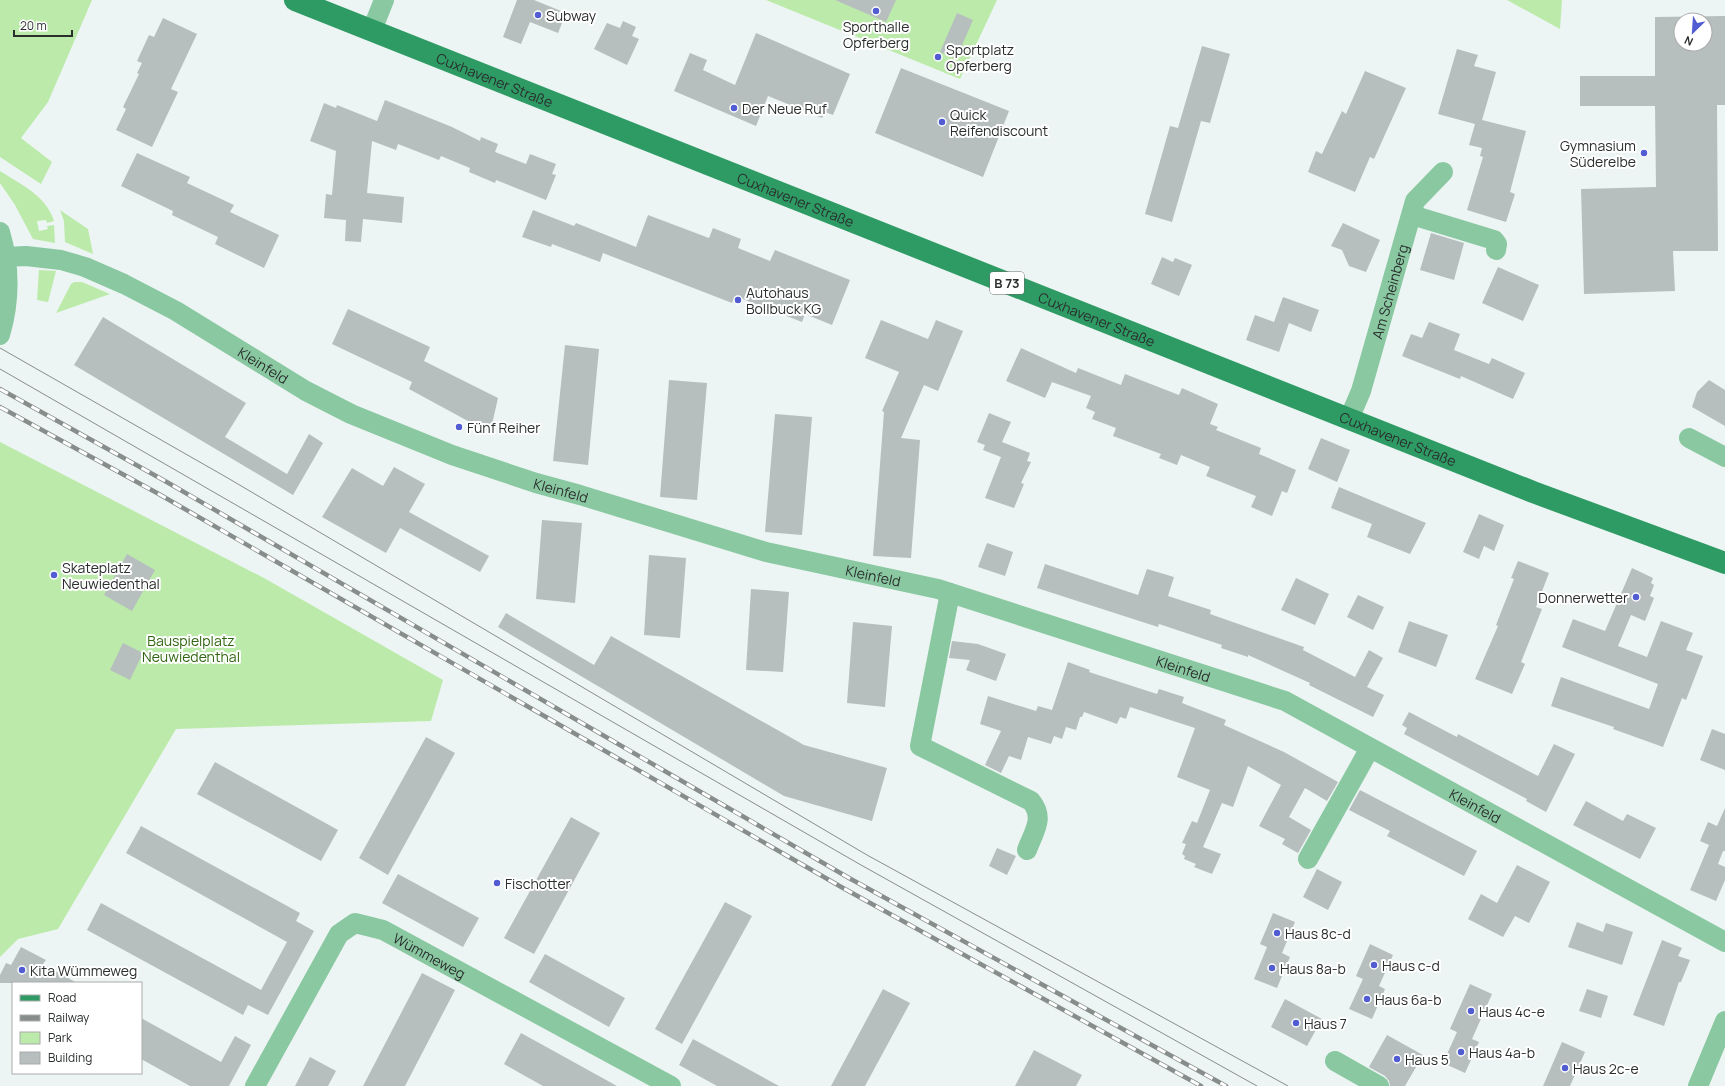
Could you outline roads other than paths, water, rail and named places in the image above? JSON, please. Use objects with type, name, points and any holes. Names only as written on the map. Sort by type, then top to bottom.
[{"type":"main road","name":"Cuxhavener Straße","points":[[303,2],[1533,492],[1724,562]]},
{"type":"street","points":[[372,30],[384,0]]},
{"type":"street","name":"Am Scheinberg","points":[[1349,419],[1361,391],[1415,201],[1443,172]]},
{"type":"street","points":[[1412,215],[1494,240],[1497,244],[1496,250]]},
{"type":"street","points":[[0,232],[5,257],[8,290],[0,335]]},
{"type":"street","name":"Kleinfeld","points":[[5,257],[26,256],[61,260],[85,267],[124,284],[176,311],[306,391],[351,414],[452,455],[536,483],[588,497],[766,552],[950,593],[1285,701],[1725,942]]},
{"type":"street","points":[[1689,438],[1725,457]]},
{"type":"street","points":[[950,593],[920,746],[1031,801],[1038,810],[1039,820],[1027,850]]},
{"type":"street","points":[[1308,858],[1370,748]]},
{"type":"street","name":"Wümmeweg","points":[[255,1086],[339,934],[355,923],[383,930],[664,1084]]},
{"type":"street","points":[[1698,1086],[1725,1021]]},
{"type":"street","points":[[1335,1061],[1379,1086]]},
{"type":"tram line","points":[[0,348],[226,477],[867,855],[1288,1086]]},
{"type":"tram line","points":[[0,369],[861,865],[1257,1086]]},
{"type":"railway","points":[[0,389],[165,481],[849,878],[1226,1086]]},
{"type":"railway","points":[[0,407],[157,493],[843,888],[1201,1086]]},
{"type":"place","name":"Sporthalle Opferberg","points":[[876,11]]},
{"type":"place","name":"Subway","points":[[538,15]]},
{"type":"place","name":"Sportplatz Opferberg","points":[[938,57]]},
{"type":"place","name":"Der Neue Ruf","points":[[734,108]]},
{"type":"place","name":"Quick Reifendiscount","points":[[942,122]]},
{"type":"place","name":"Gymnasium Süderelbe","points":[[1644,153]]},
{"type":"place","name":"Autohaus Bollbuck KG","points":[[738,300]]},
{"type":"place","name":"Fünf Reiher","points":[[459,427]]},
{"type":"place","name":"Skateplatz Neuwiedenthal","points":[[54,575]]},
{"type":"place","name":"Donnerwetter","points":[[1636,597]]},
{"type":"place","name":"Fischotter","points":[[497,883]]},
{"type":"place","name":"Haus 8c-d","points":[[1277,933]]},
{"type":"place","name":"Haus c-d","points":[[1374,965]]},
{"type":"place","name":"Haus 8a-b","points":[[1272,968]]},
{"type":"place","name":"Kita Wümmeweg","points":[[22,970]]},
{"type":"place","name":"Haus 6a-b","points":[[1367,999]]},
{"type":"place","name":"Haus 4c-e","points":[[1471,1011]]},
{"type":"place","name":"Haus 7","points":[[1296,1023]]},
{"type":"place","name":"Haus 4a-b","points":[[1461,1052]]},
{"type":"place","name":"Haus 5","points":[[1397,1059]]},
{"type":"place","name":"Haus 2c-e","points":[[1565,1068]]},
{"type":"park label","name":"Bauspielplatz Neuwiedenthal","points":[[191,648]]}]
